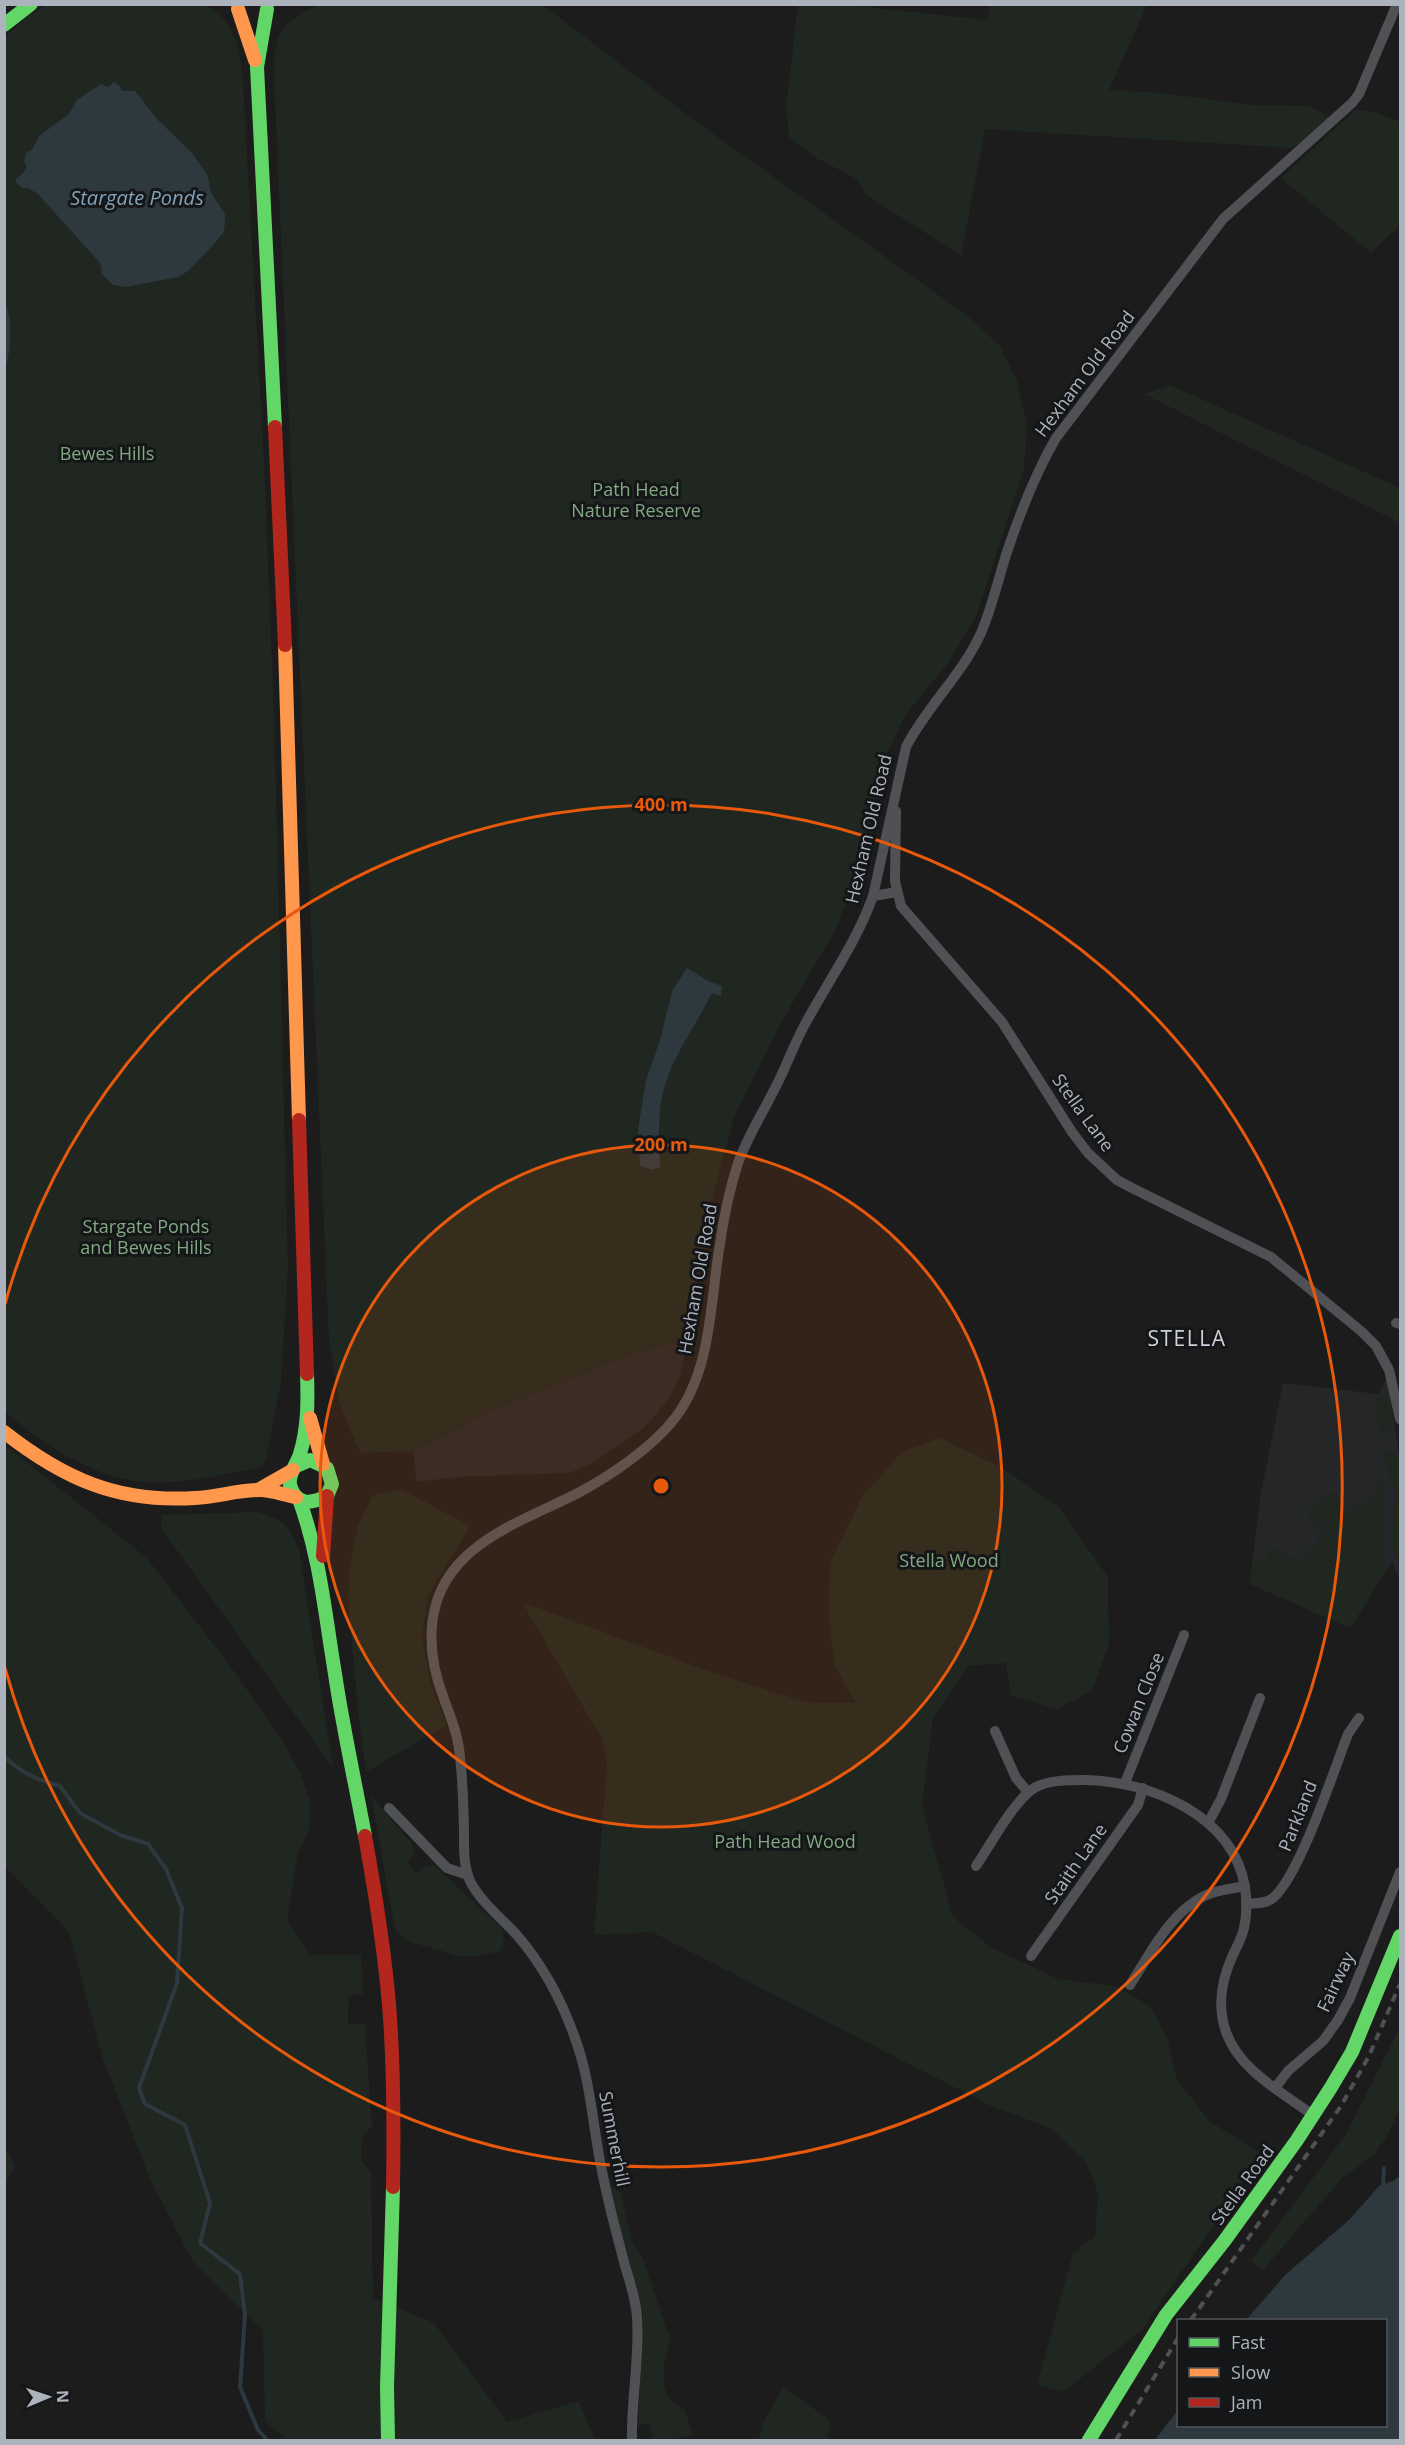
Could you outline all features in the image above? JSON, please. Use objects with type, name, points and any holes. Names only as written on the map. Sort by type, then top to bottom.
[{"type":"main road","points":[[4,26],[32,4]]},
{"type":"main road","points":[[236,7],[250,14],[270,6]]},
{"type":"main road","points":[[270,6],[257,67],[282,554],[308,1408],[323,1464]]},
{"type":"main road","points":[[236,7],[257,67]]},
{"type":"main road","points":[[308,1408],[290,1484],[305,1515],[322,1578],[336,1681],[369,1868],[387,1991],[394,2112],[387,2392],[388,2440]]},
{"type":"main road","points":[[4,1432],[37,1456],[73,1477],[90,1486],[124,1496],[146,1499],[196,1498],[258,1490],[313,1503],[327,1496]]},
{"type":"main road","points":[[258,1490],[309,1460],[323,1464],[329,1470],[333,1482],[327,1496],[323,1524],[322,1578]]},
{"type":"main road","name":"Stella Road","points":[[1089,2440],[1166,2315],[1225,2240],[1313,2115],[1352,2052],[1401,1936]]},
{"type":"street","name":"Hexham Old Road","points":[[468,1875],[464,1851],[459,1749],[454,1725],[437,1680],[432,1648],[436,1605],[444,1585],[457,1565],[512,1524],[573,1496],[603,1478],[656,1439],[683,1407],[696,1381],[703,1355],[719,1246],[738,1163],[749,1135],[779,1081],[803,1028],[865,920],[873,896],[902,759],[917,726],[954,679],[981,633],[1026,496],[1042,462],[1056,438],[1223,219],[1352,103],[1359,94],[1397,4]]},
{"type":"street","name":"Stella Lane","points":[[895,791],[897,892],[904,910],[1002,1022],[1072,1132],[1088,1153],[1117,1180],[1260,1250],[1284,1267],[1376,1346],[1389,1370],[1401,1419]]},
{"type":"street","points":[[873,896],[897,892]]},
{"type":"street","name":"Cowan Close","points":[[1125,1783],[1184,1635]]},
{"type":"street","points":[[1208,1823],[1221,1799],[1260,1698]]},
{"type":"street","name":"Parkland","points":[[1246,1904],[1265,1902],[1273,1898],[1282,1888],[1305,1844],[1348,1734],[1359,1718]]},
{"type":"street","points":[[995,1731],[1016,1778],[1028,1792]]},
{"type":"street","points":[[976,1866],[1028,1792],[1051,1782],[1099,1780],[1125,1783],[1180,1804],[1208,1823],[1234,1855],[1245,1886],[1244,1930],[1222,1983],[1221,2006],[1232,2047],[1254,2072],[1313,2115]]},
{"type":"street","name":"Staith Lane","points":[[1031,1956],[1138,1805],[1143,1788]]},
{"type":"street","points":[[389,1808],[425,1853],[447,1868],[468,1875]]},
{"type":"street","name":"Fairway","points":[[1275,2088],[1288,2071],[1323,2041],[1338,2020],[1350,1998],[1401,1872]]},
{"type":"street","name":"Summerhill","points":[[468,1875],[479,1895],[533,1955],[555,1993],[577,2044],[584,2070],[602,2172],[636,2307],[637,2341],[632,2440]]},
{"type":"street","points":[[1130,1985],[1164,1932],[1194,1903],[1220,1890],[1245,1886]]},
{"type":"shaded area","points":[[689,1339],[679,1378],[669,1399],[645,1427],[590,1465],[569,1473],[456,1477],[417,1482],[413,1451],[489,1411],[632,1353]]},
{"type":"shaded area","points":[[1387,1378],[1400,1463],[1400,1579],[1392,1562],[1350,1628],[1250,1584],[1260,1498],[1283,1383],[1378,1394]]},
{"type":"green space","points":[[798,4],[847,5],[987,20],[990,5],[1147,5],[1109,90],[1162,93],[1251,105],[1310,106],[1333,119],[1313,135],[1291,148],[985,129],[961,256],[867,195],[857,179],[816,158],[789,137],[786,107]]},
{"type":"green space","name":"Stargate Ponds and Bewes Hills","points":[[46,5],[206,5],[224,19],[230,28],[238,47],[243,80],[264,461],[274,713],[288,1269],[281,1382],[266,1460],[262,1467],[173,1482],[158,1483],[124,1479],[87,1466],[35,1436],[5,1412],[5,37],[25,18]]},
{"type":"green space","name":"Path Head Nature Reserve","points":[[319,5],[543,5],[690,117],[969,317],[1000,346],[1017,381],[1027,425],[1024,469],[977,614],[949,662],[906,714],[887,753],[856,875],[836,929],[782,1021],[734,1117],[706,1221],[689,1339],[632,1353],[489,1411],[413,1451],[360,1453],[339,1402],[329,1341],[274,66],[277,42],[282,32],[290,22]]},
{"type":"green space","points":[[1356,110],[1375,112],[1400,122],[1400,225],[1371,253],[1281,178]]},
{"type":"green space","points":[[1170,385],[1400,488],[1400,523],[1144,394]]},
{"type":"green space","points":[[1383,1396],[1390,1410],[1390,1435],[1381,1437],[1375,1400]]},
{"type":"green space","name":"Path Head Wood","points":[[940,1438],[1002,1468],[1058,1506],[1108,1577],[1109,1644],[1092,1691],[1057,1709],[1011,1696],[1006,1663],[968,1666],[933,1718],[922,1806],[953,1917],[991,1947],[1058,1979],[1115,1986],[1149,2005],[1167,2037],[1177,2079],[1209,2121],[1262,2154],[1142,2330],[1063,2392],[1037,2385],[1073,2253],[1095,2236],[1098,2193],[1086,2162],[1052,2129],[989,2105],[652,1932],[594,1935],[607,1762],[602,1739],[522,1602],[708,1671],[805,1702],[856,1703],[835,1667],[829,1619],[830,1563],[862,1497],[902,1452]]},
{"type":"green space","points":[[4,1444],[147,1558],[231,1667],[281,1738],[300,1772],[310,1802],[309,1832],[298,1852],[287,1921],[310,1955],[361,1955],[363,1994],[349,1996],[348,2024],[365,2024],[372,2127],[362,2136],[361,2161],[371,2171],[373,2298],[434,2323],[507,2422],[579,2401],[595,2440],[287,2440],[265,2421],[263,2331],[193,2262],[150,2179],[102,2056],[69,1932],[5,1867]]},
{"type":"green space","points":[[1391,1451],[1400,1457],[1400,1565],[1391,1546],[1395,1492],[1382,1453]]},
{"type":"green space","points":[[1378,1475],[1385,1498],[1384,1559],[1386,1571],[1350,1628],[1250,1584],[1253,1554],[1264,1563],[1272,1547],[1302,1562],[1324,1531],[1341,1515],[1351,1508],[1375,1499]]},
{"type":"green space","points":[[401,1489],[470,1526],[428,1596],[422,1637],[430,1683],[447,1725],[366,1772],[348,1599],[349,1571],[358,1525],[373,1495]]},
{"type":"green space","points":[[1332,1491],[1346,1509],[1319,1529],[1305,1511]]},
{"type":"green space","points":[[258,1512],[284,1525],[299,1550],[333,1768],[161,1528],[162,1515]]},
{"type":"green space","points":[[371,1795],[412,1844],[414,1854],[407,1861],[417,1873],[426,1866],[434,1865],[500,1927],[504,1935],[503,1948],[497,1952],[477,1956],[459,1956],[407,1941],[395,1930]]},
{"type":"green space","points":[[1400,2027],[1400,2108],[1387,2136],[1374,2155],[1342,2178],[1262,2271],[1251,2261],[1346,2134]]},
{"type":"green space","points":[[5,2151],[9,2153],[15,2168],[5,2181]]},
{"type":"green space","points":[[610,2185],[621,2193],[632,2242],[644,2261],[670,2339],[664,2365],[664,2386],[669,2400],[684,2409],[693,2435],[653,2440],[649,2423],[638,2426],[643,2318]]},
{"type":"green space","points":[[783,2387],[831,2421],[827,2440],[758,2440],[764,2421]]},
{"type":"water","name":"Stargate Ponds","points":[[114,82],[120,86],[122,91],[135,91],[157,119],[192,153],[208,176],[211,193],[225,214],[223,233],[188,271],[178,277],[126,287],[113,285],[102,274],[100,263],[38,194],[28,188],[22,188],[15,181],[26,169],[24,161],[26,153],[32,150],[39,136],[69,114],[77,100],[101,84],[108,87]]},
{"type":"water","points":[[5,303],[8,310],[10,336],[5,370]]},
{"type":"water","points":[[687,968],[708,981],[722,986],[721,996],[712,993],[671,1069],[660,1105],[660,1167],[652,1170],[640,1165],[638,1130],[646,1080],[660,1041],[672,991]]},
{"type":"water","points":[[1400,2176],[1400,2440],[1155,2440],[1177,2411],[1177,2427],[1387,2427],[1387,2319],[1247,2319],[1286,2274],[1349,2220],[1380,2185]]},
{"type":"waterway","points":[[4,1756],[30,1775],[60,1786],[80,1813],[120,1835],[148,1844],[166,1869],[182,1908],[177,1983],[139,2088],[145,2104],[185,2125],[210,2203],[200,2243],[240,2274],[245,2315],[240,2387],[258,2430],[267,2440]]},
{"type":"waterway","points":[[1383,2184],[1384,2168]]},
{"type":"railway","points":[[1192,2319],[1341,2106],[1369,2056],[1400,1984]]},
{"type":"railway","points":[[1116,2440],[1177,2340]]},
{"type":"traffic: fast","points":[[4,25],[31,4]]},
{"type":"traffic: fast","points":[[267,9],[257,67],[275,427]]},
{"type":"traffic: fast","points":[[296,1466],[310,1460],[327,1468],[332,1484],[327,1496],[310,1502],[300,1500],[290,1485],[290,1477],[300,1454],[305,1434],[307,1374]]},
{"type":"traffic: fast","points":[[299,1499],[317,1564],[365,1836]]},
{"type":"traffic: fast","points":[[1089,2440],[1166,2315],[1225,2240],[1297,2140],[1330,2089],[1352,2052],[1400,1936]]},
{"type":"traffic: fast","points":[[388,2440],[387,2387],[393,2187]]},
{"type":"traffic: slow","points":[[238,9],[255,60]]},
{"type":"traffic: slow","points":[[285,645],[299,1120]]},
{"type":"traffic: slow","points":[[310,1418],[323,1464]]},
{"type":"traffic: slow","points":[[4,1432],[26,1449],[70,1475],[117,1492],[167,1499],[260,1490],[296,1497]]},
{"type":"traffic: slow","points":[[258,1490],[293,1470]]},
{"type":"traffic: jam","points":[[275,427],[285,645]]},
{"type":"traffic: jam","points":[[299,1120],[307,1374]]},
{"type":"traffic: jam","points":[[323,1556],[327,1496]]},
{"type":"traffic: jam","points":[[365,1836],[379,1919],[389,2004],[392,2050],[393,2187]]},
{"type":"district","name":"STELLA","points":[[1187,1339]]},
{"type":"park label","name":"Bewes Hills","points":[[107,454]]},
{"type":"park label","name":"Stella Wood","points":[[949,1561]]}]
